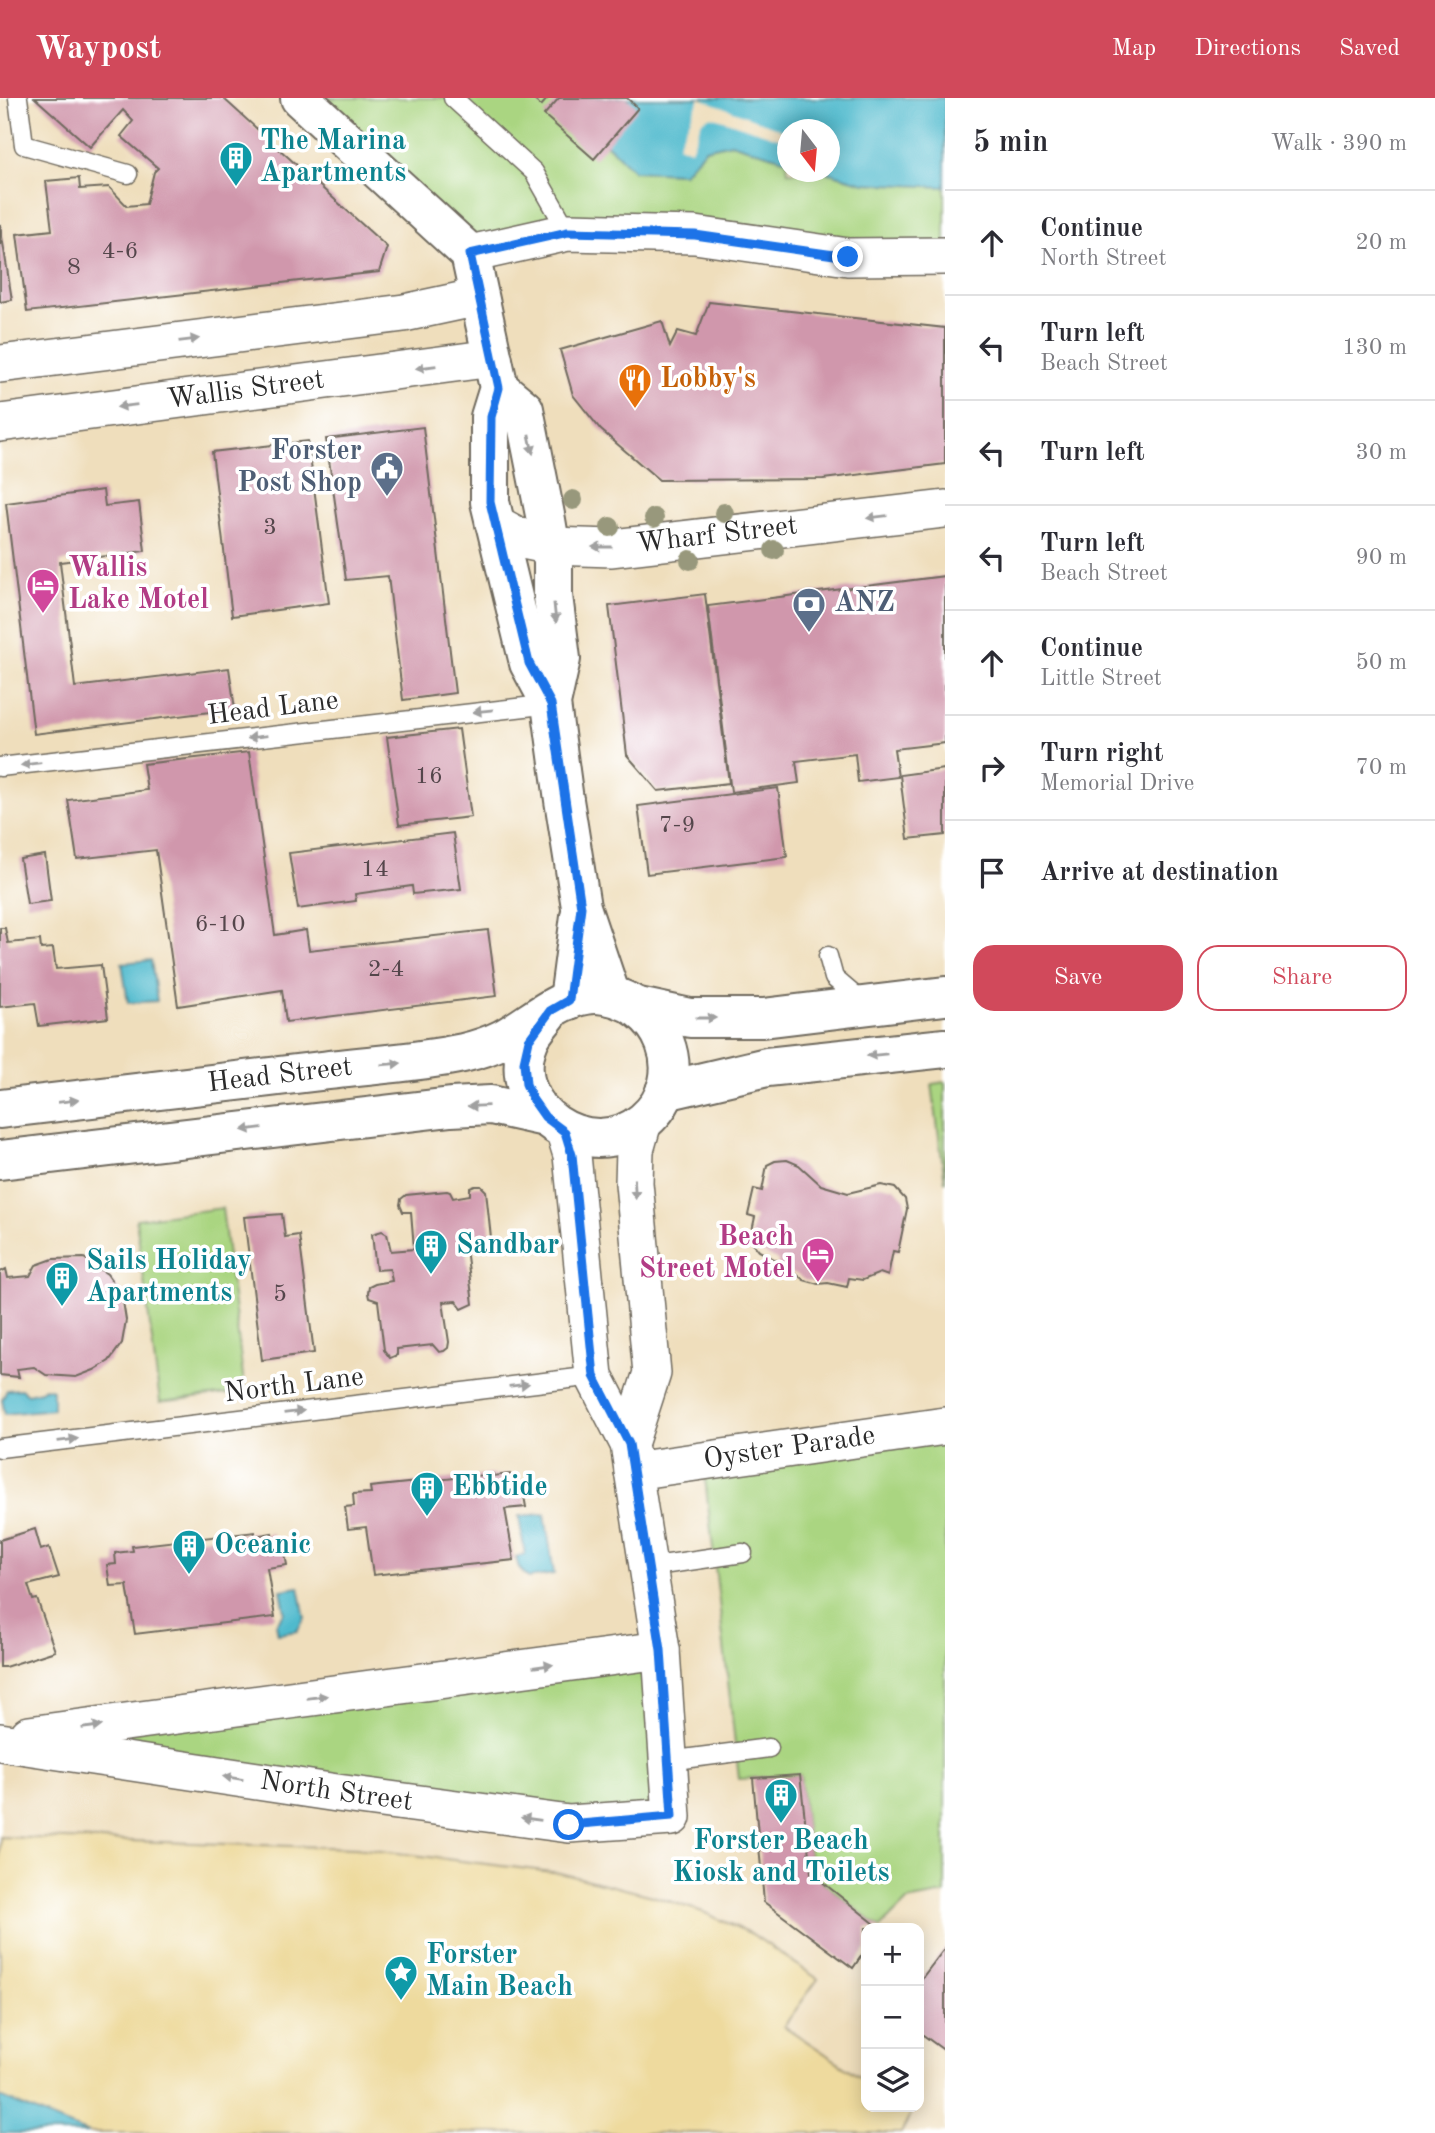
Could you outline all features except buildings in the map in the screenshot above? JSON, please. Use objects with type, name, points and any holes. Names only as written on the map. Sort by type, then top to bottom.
[{"type":"main road","points":[[308,100],[470,254],[496,373],[489,452],[490,502],[529,663],[551,704],[581,907],[625,1001],[654,1023],[666,1045],[670,1065],[665,1091],[656,1108],[643,1122],[618,1136],[589,1138],[555,1124],[533,1100],[526,1084],[524,1062],[529,1040],[560,1005],[581,907]]},
{"type":"main road","points":[[496,373],[524,409],[551,546],[553,596],[561,659],[551,704]]},
{"type":"main road","points":[[560,1005],[593,994],[690,1018],[763,1018],[945,996]]},
{"type":"main road","name":"Head Street","points":[[0,1109],[412,1062],[465,1052],[500,1040],[560,1005]]},
{"type":"main road","points":[[665,1091],[767,1067],[945,1048]]},
{"type":"main road","name":"Head Street","points":[[0,1160],[451,1107],[491,1105],[555,1124]]},
{"type":"street","points":[[470,254],[568,232],[695,235],[848,257],[945,256]]},
{"type":"street","name":"Wallis Street","points":[[0,364],[404,313],[480,297]]},
{"type":"street","name":"Wallis Street","points":[[0,423],[496,373]]},
{"type":"street","name":"Wharf Street","points":[[494,523],[527,541],[551,546],[612,548],[945,509]]},
{"type":"street","points":[[631,1457],[652,1373],[634,1183],[635,1150],[643,1122]]},
{"type":"street","points":[[555,1124],[572,1155],[594,1376],[631,1457],[661,1650],[668,1761]]},
{"type":"street","name":"Oyster Parade","points":[[631,1457],[945,1426]]},
{"type":"street","name":"North Street","points":[[0,1741],[661,1650]]},
{"type":"street","name":"North Street","points":[[0,1741],[337,1793],[569,1825],[672,1816],[668,1761]]},
{"type":"lane","points":[[18,98],[24,145],[128,174]]},
{"type":"lane","points":[[453,98],[534,172],[568,232]]},
{"type":"lane","name":"Head Lane","points":[[0,767],[551,704]]},
{"type":"lane","points":[[828,956],[834,978],[855,996],[878,1004]]},
{"type":"lane","name":"North Lane","points":[[0,1448],[594,1376]]},
{"type":"lane","points":[[648,1567],[743,1553]]},
{"type":"lane","points":[[668,1761],[769,1748]]},
{"type":"green space","points":[[300,98],[556,98],[635,171],[684,173],[705,149],[731,143],[777,157],[777,182],[840,182],[840,176],[864,183],[945,187],[945,256],[695,235],[470,254]]},
{"type":"green space","points":[[945,1082],[945,1182],[932,1084]]},
{"type":"green space","points":[[222,1208],[245,1392],[160,1402],[136,1219]]},
{"type":"green space","points":[[945,1426],[945,1894],[907,1901],[885,1923],[874,1923],[811,1873],[800,1775],[739,1779],[703,1460]]},
{"type":"green space","points":[[661,1650],[672,1817],[569,1824],[0,1742]]},
{"type":"sand","name":"Forster Main Beach","points":[[0,1837],[356,1848],[560,1873],[653,1896],[703,1912],[752,1934],[818,1979],[784,2026],[861,2078],[861,2112],[912,2112],[901,2133],[88,2133],[0,2098]]},
{"type":"water","points":[[560,98],[945,98],[945,187],[864,183],[840,176],[840,119],[777,119],[777,157],[731,143],[705,149],[684,173],[634,171]]},
{"type":"water","points":[[151,960],[157,1001],[128,1003],[122,963]]},
{"type":"water","points":[[45,1388],[53,1390],[53,1409],[5,1414],[2,1400],[7,1390],[21,1389],[27,1394]]},
{"type":"water","points":[[545,1514],[554,1574],[528,1578],[519,1568],[516,1557],[525,1555],[519,1516]]},
{"type":"water","points":[[299,1587],[305,1618],[297,1631],[278,1634],[276,1624],[285,1612],[281,1590]]},
{"type":"water","points":[[0,2098],[3,2098],[88,2133],[0,2133]]},
{"type":"pier","points":[[700,98],[777,128],[777,138],[711,116],[702,121],[691,150],[678,145]]},
{"type":"place","name":"The Marina Apartments","points":[[236,188]]},
{"type":"place","name":"Lobby's","points":[[635,410]]},
{"type":"place","name":"Forster Post Shop","points":[[387,498]]},
{"type":"place","name":"Wallis Lake Motel","points":[[43,615]]},
{"type":"place","name":"ANZ","points":[[809,634]]},
{"type":"place","name":"Sandbar","points":[[431,1276]]},
{"type":"place","name":"Beach Street Motel","points":[[818,1284]]},
{"type":"place","name":"Sails Holiday Apartments","points":[[62,1308]]},
{"type":"place","name":"Ebbtide","points":[[427,1518]]},
{"type":"place","name":"Oceanic","points":[[189,1576]]},
{"type":"place","name":"Forster Beach Kiosk and Toilets","points":[[781,1825]]},
{"type":"place","name":"Forster Main Beach","points":[[401,2002]]},
{"type":"route","points":[[569,1825],[672,1816],[661,1650],[629,1444],[594,1376],[572,1155],[565,1132],[545,1117],[526,1084],[524,1062],[529,1040],[550,1011],[569,1000],[581,907],[551,704],[529,663],[490,502],[491,417],[499,388],[470,254],[568,232],[695,235],[848,257]]}]
